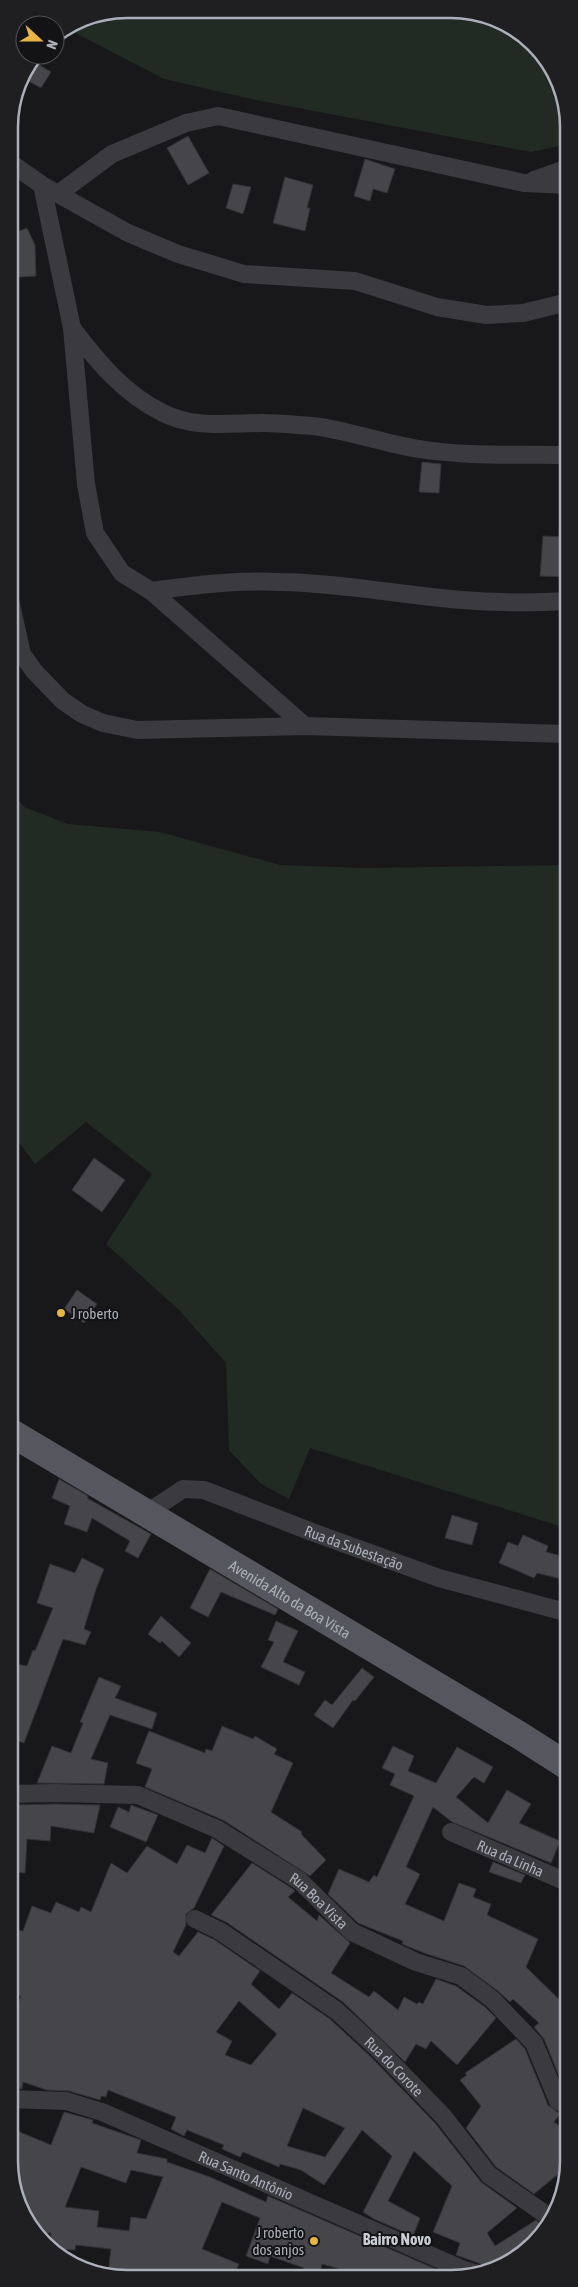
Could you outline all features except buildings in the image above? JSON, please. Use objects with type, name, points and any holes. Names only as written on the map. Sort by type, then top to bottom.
[{"type":"main road","name":"Avenida Alto da Boa Vista","points":[[18,1437],[148,1512],[560,1761]]},
{"type":"street","points":[[58,194],[112,154],[186,123],[218,116],[524,184],[560,185]]},
{"type":"street","points":[[18,168],[42,185],[128,233],[178,254],[244,274],[355,281],[437,307],[486,315],[523,313],[560,304]]},
{"type":"street","points":[[524,184],[560,171]]},
{"type":"street","points":[[42,185],[72,328],[86,484],[95,534],[122,573],[151,591],[305,726]]},
{"type":"street","points":[[72,328],[104,370],[162,413],[184,421],[208,425],[263,423],[316,426],[414,448],[452,453],[560,455]]},
{"type":"street","points":[[151,591],[222,583],[280,582],[398,592],[461,600],[532,603],[560,601]]},
{"type":"street","points":[[18,636],[22,654],[47,686],[82,714],[103,723],[137,730],[305,726],[560,734]]},
{"type":"street","name":"Rua da Subestação","points":[[148,1512],[183,1489],[204,1490],[312,1532],[440,1578],[560,1610]]},
{"type":"street","name":"Rua Boa Vista","points":[[18,1794],[55,1792],[138,1795],[217,1829],[300,1881],[352,1932],[416,1962],[460,1976],[492,1999],[534,2043],[560,2102]]},
{"type":"street","name":"Rua da Linha","points":[[451,1832],[560,1879]]},
{"type":"street","name":"Rua do Corote","points":[[195,1919],[220,1931],[337,2011],[378,2048],[443,2116],[489,2176],[546,2215]]},
{"type":"street","name":"Rua Santo Antônio","points":[[18,2099],[66,2101],[102,2112],[462,2269]]},
{"type":"shaded area","points":[[119,18],[459,18],[473,20],[487,23],[506,32],[529,49],[538,60],[549,78],[557,98],[560,112],[560,146],[531,152],[256,100],[164,79],[73,32],[91,23]]},
{"type":"shaded area","points":[[18,800],[24,807],[68,824],[160,832],[280,865],[364,868],[560,865],[560,1526],[310,1448],[289,1499],[260,1483],[229,1450],[226,1363],[179,1310],[106,1244],[152,1174],[86,1122],[35,1164],[18,1141]]},
{"type":"place","name":"J roberto","points":[[61,1313]]},
{"type":"place","name":"J roberto dos anjos","points":[[314,2241]]},
{"type":"district","name":"Bairro Novo","points":[[397,2239]]}]
